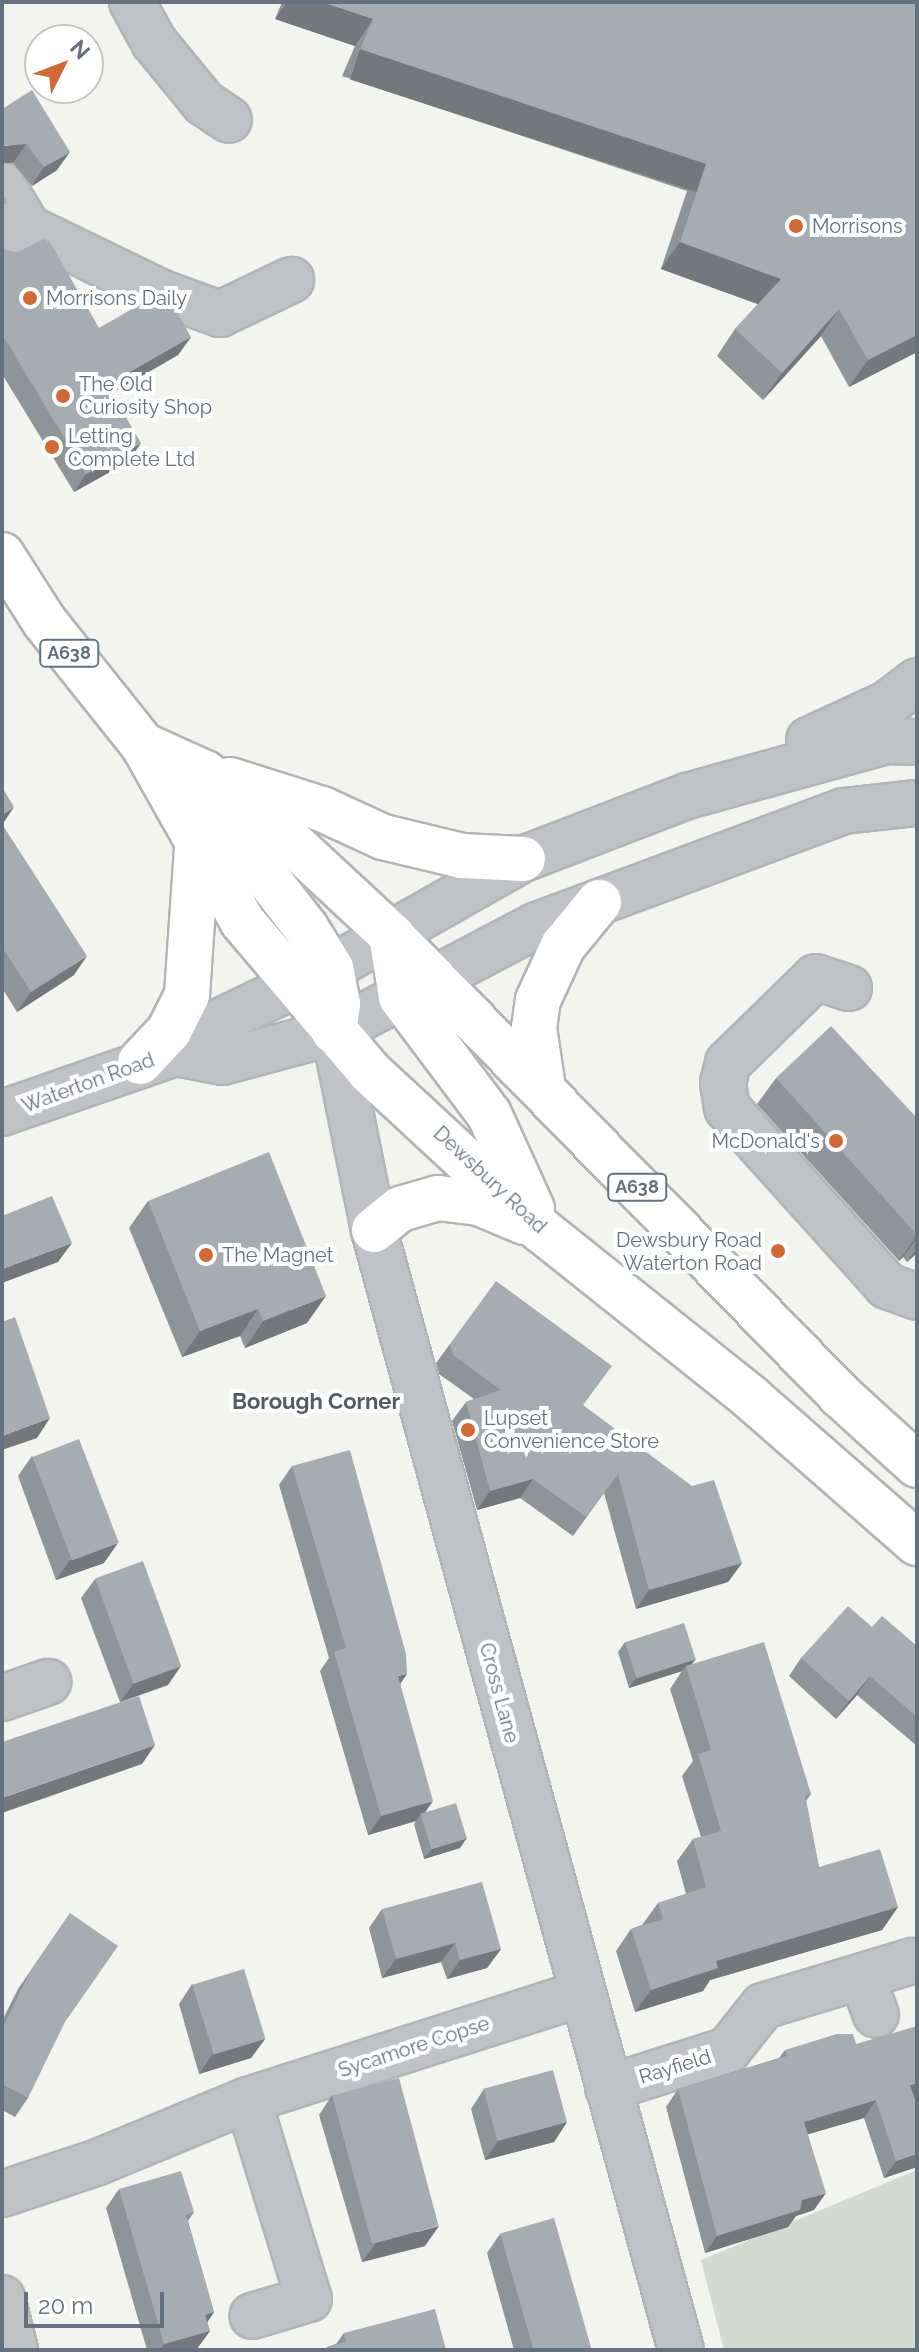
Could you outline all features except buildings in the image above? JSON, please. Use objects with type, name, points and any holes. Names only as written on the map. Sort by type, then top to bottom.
[{"type":"highway","name":"A638","points":[[2,555],[44,621],[143,745],[197,847],[242,921],[312,976]]},
{"type":"highway","name":"A638","points":[[143,745],[205,773],[277,829],[391,935]]},
{"type":"highway","points":[[205,773],[322,809],[383,837],[462,856],[523,859]]},
{"type":"highway","points":[[205,773],[218,814],[312,976],[338,1004],[334,1032]]},
{"type":"highway","points":[[158,1058],[187,995],[197,847]]},
{"type":"highway","points":[[543,1088],[534,1028],[538,1000],[563,946],[599,902]]},
{"type":"highway","points":[[391,935],[489,1114],[541,1230]]},
{"type":"highway","name":"A638","points":[[418,988],[543,1088],[829,1384],[917,1465]]},
{"type":"highway","name":"Dewsbury Road","points":[[334,1032],[369,1071],[541,1230],[750,1397],[917,1543]]},
{"type":"highway","points":[[374,1230],[400,1209],[438,1198],[479,1203],[541,1230]]},
{"type":"street","points":[[132,2],[154,42],[204,103],[229,120]]},
{"type":"street","points":[[2,185],[15,237],[220,314],[291,280]]},
{"type":"street","points":[[687,796],[887,704],[917,681]]},
{"type":"street","points":[[687,796],[886,741],[917,742]]},
{"type":"street","name":"Waterton Road","points":[[2,1113],[158,1058],[208,1027],[391,935],[523,859],[687,796]]},
{"type":"street","name":"Waterton Road","points":[[158,1058],[222,1062],[334,1032],[537,925],[844,811],[917,803]]},
{"type":"street","points":[[849,988],[816,977],[750,1041],[728,1063],[723,1083],[727,1108],[887,1286],[917,1297]]},
{"type":"street","name":"Cross Lane","points":[[334,1032],[374,1230],[681,2350]]},
{"type":"street","points":[[2,1698],[48,1682]]},
{"type":"street","name":"Rayfield","points":[[608,2088],[728,2050],[763,2006],[869,1996],[912,1961]]},
{"type":"street","name":"Sycamore Copse","points":[[2,2194],[98,2162],[248,2100],[581,1994]]},
{"type":"street","points":[[248,2100],[309,2299],[252,2316]]},
{"type":"street","points":[[2,2298],[15,2350]]},
{"type":"shaded area","points":[[917,2170],[917,2350],[724,2350],[701,2260]]},
{"type":"place","name":"Morrisons","points":[[796,226]]},
{"type":"place","name":"Morrisons Daily","points":[[30,298]]},
{"type":"place","name":"The Old Curiosity Shop","points":[[63,396]]},
{"type":"place","name":"Letting Complete Ltd","points":[[52,447]]},
{"type":"place","name":"McDonald's","points":[[836,1141]]},
{"type":"place","name":"Dewsbury Road Waterton Road","points":[[778,1251]]},
{"type":"place","name":"The Magnet","points":[[206,1255]]},
{"type":"place","name":"Lupset Convenience Store","points":[[468,1430]]},
{"type":"district","name":"Borough Corner","points":[[316,1402]]}]
